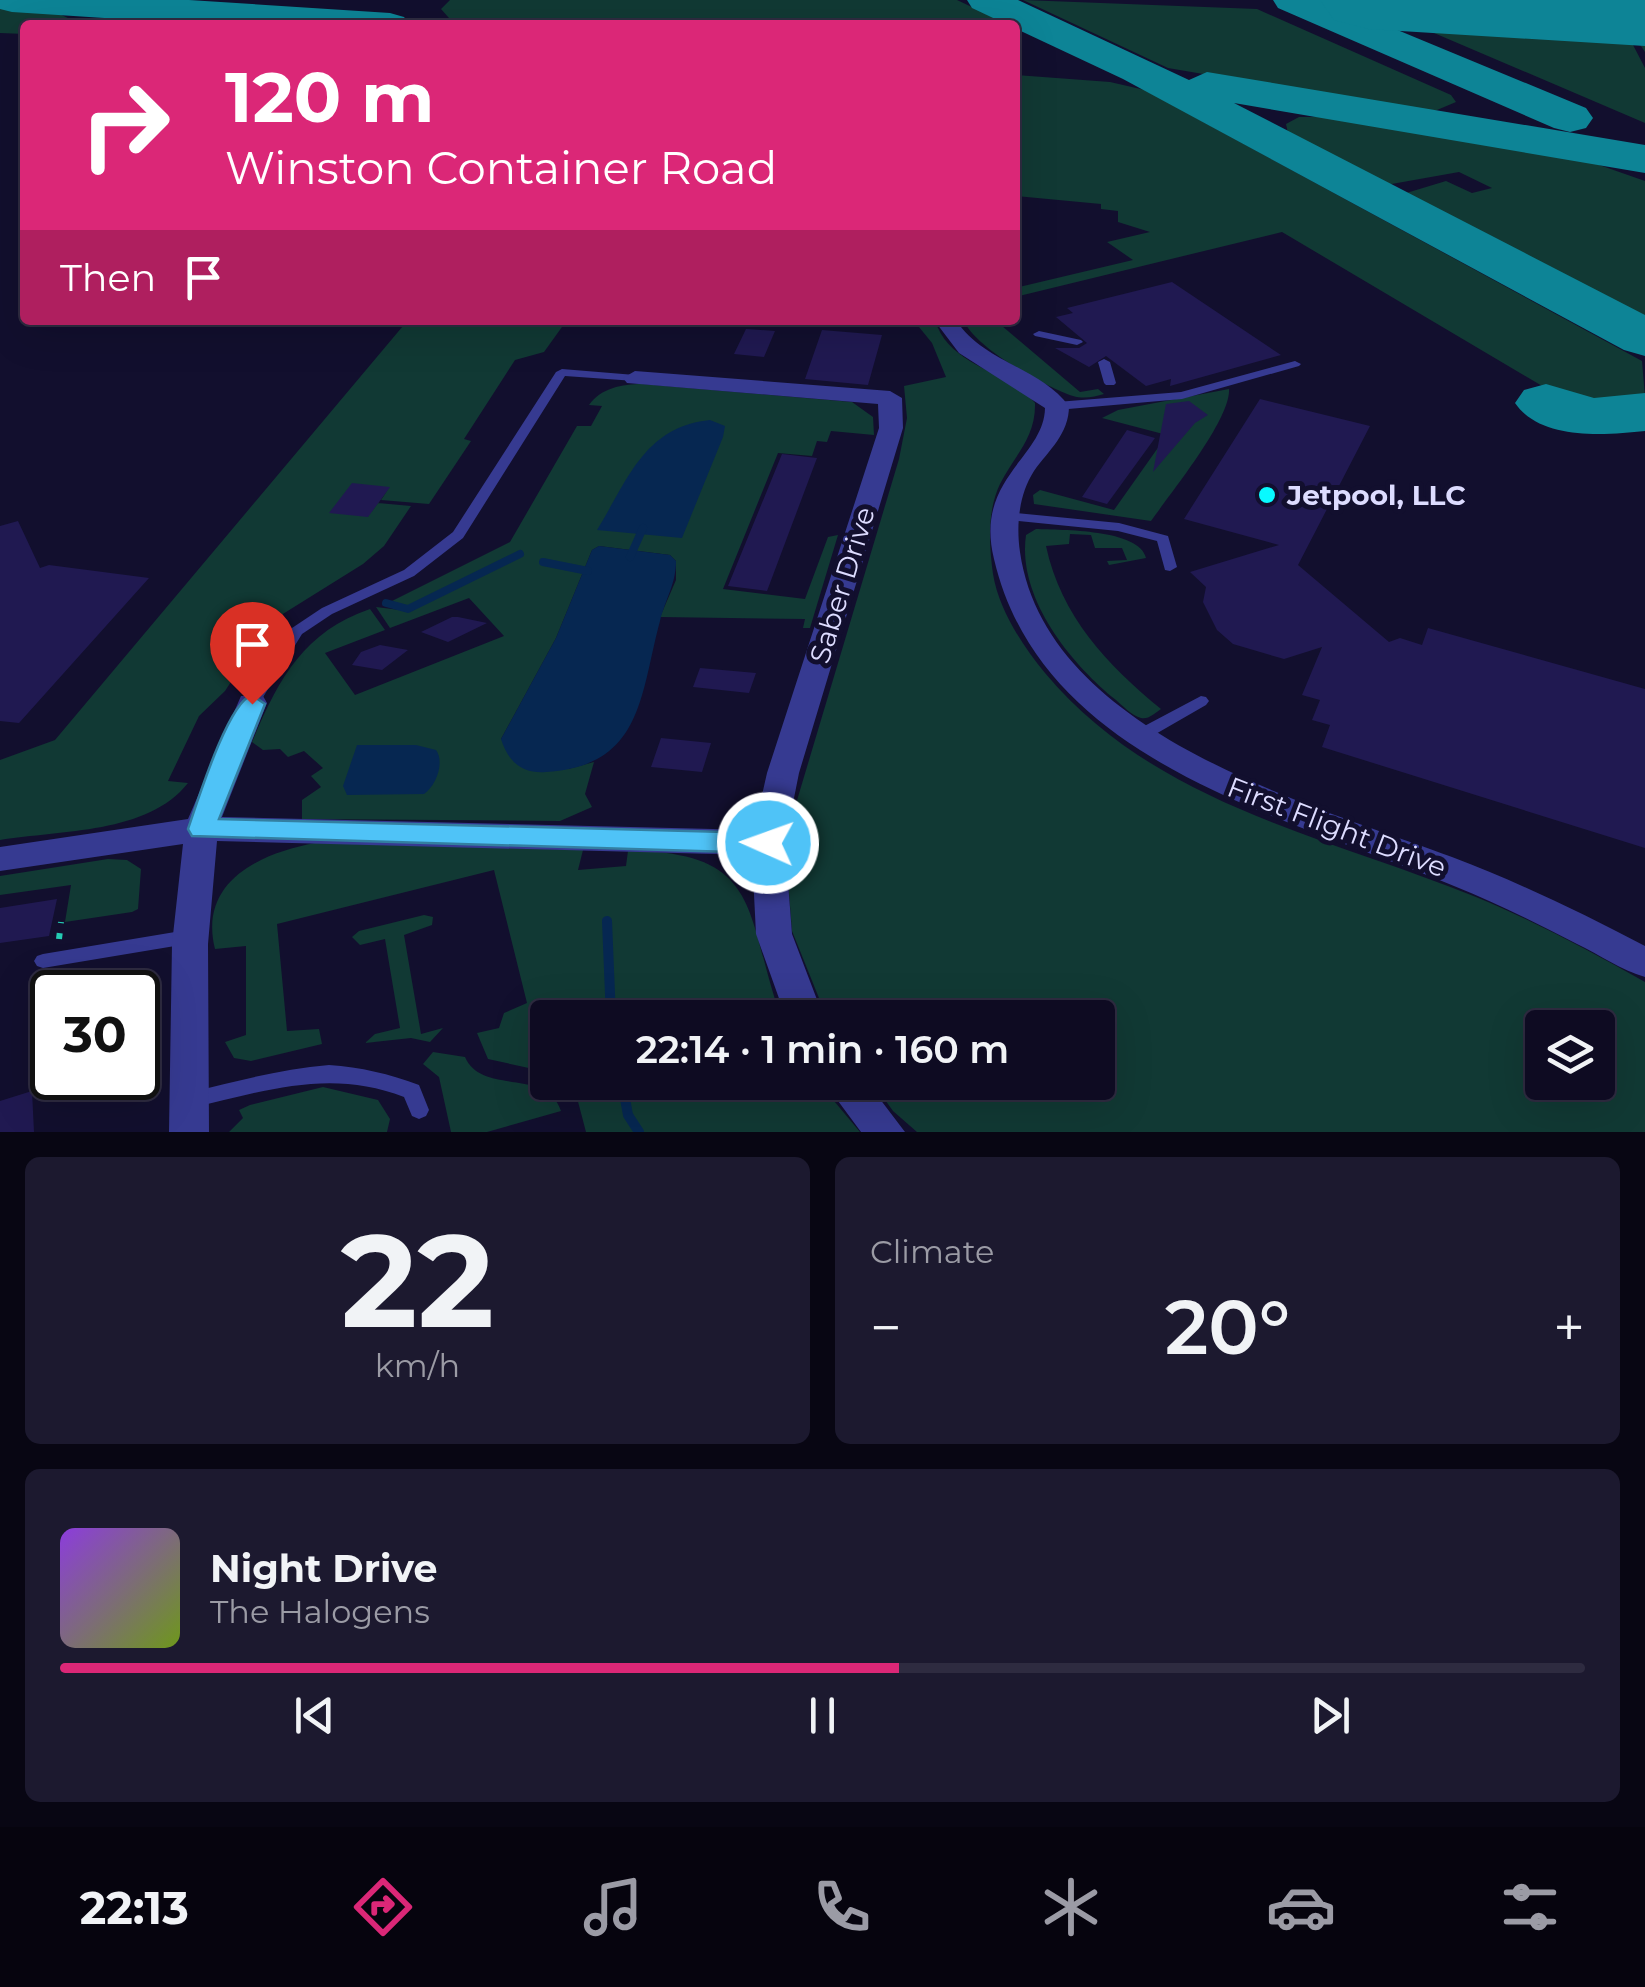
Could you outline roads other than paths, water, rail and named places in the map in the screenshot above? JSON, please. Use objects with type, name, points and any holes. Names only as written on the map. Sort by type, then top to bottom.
[{"type":"street","points":[[948,325],[953,336],[972,352],[1057,406]]},
{"type":"street","name":"Saber Drive","points":[[636,378],[890,398],[892,428],[783,773],[768,843],[774,934],[798,1000]]},
{"type":"street","name":"First Flight Drive","points":[[1057,406],[1053,428],[1021,472],[1005,516],[1012,582],[1045,644],[1102,705],[1141,736],[1258,800],[1441,867],[1524,902],[1645,963]]},
{"type":"street","points":[[190,1116],[194,886],[202,829],[218,778],[252,704]]},
{"type":"street","points":[[0,859],[202,829],[768,843]]},
{"type":"street","points":[[857,1100],[884,1132]]},
{"type":"lane","points":[[1039,334],[1077,342]]},
{"type":"lane","points":[[1104,362],[1110,382]]},
{"type":"lane","points":[[1057,406],[1121,397],[1182,395],[1295,364]]},
{"type":"lane","points":[[252,704],[297,631],[327,610],[409,573],[458,536],[562,372],[636,378]]},
{"type":"lane","points":[[1005,516],[1119,527],[1163,539],[1170,567]]},
{"type":"lane","points":[[1141,736],[1201,701]]},
{"type":"lane","points":[[43,961],[193,936]]},
{"type":"lane","points":[[190,1116],[334,1070],[393,1082],[412,1090],[420,1110]]},
{"type":"water","points":[[710,420],[725,426],[723,437],[682,538],[597,530],[629,475],[653,445],[687,425]]},
{"type":"water","points":[[599,546],[670,555],[676,561],[641,700],[619,741],[602,756],[578,767],[529,771],[512,760],[501,739],[556,638],[592,550]]},
{"type":"water","points":[[357,745],[416,745],[436,750],[440,761],[435,780],[424,794],[347,795],[343,786]]},
{"type":"waterway","points":[[630,557],[643,528]]},
{"type":"waterway","points":[[386,603],[408,609],[520,554]]},
{"type":"waterway","points":[[543,562],[588,571]]},
{"type":"waterway","points":[[607,921],[610,1000]]},
{"type":"waterway","points":[[625,1100],[628,1115],[639,1132]]},
{"type":"place","name":"Jetpool, LLC","points":[[1267,495]]}]
